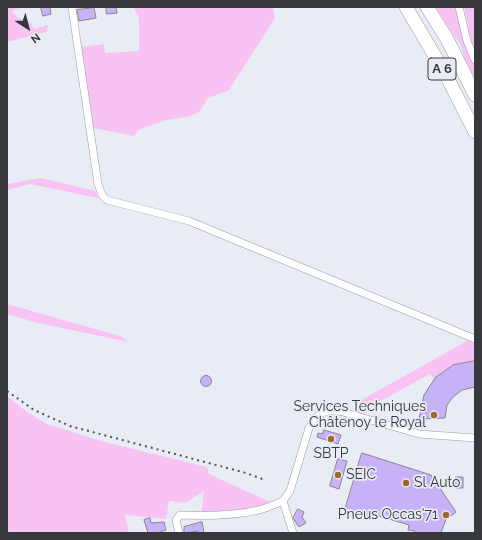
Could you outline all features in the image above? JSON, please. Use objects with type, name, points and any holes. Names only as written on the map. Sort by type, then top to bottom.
[{"type":"highway","name":"A 6","points":[[406,7],[446,75],[475,132]]},
{"type":"highway","name":"A 6","points":[[427,7],[447,39],[475,94]]},
{"type":"street","points":[[458,7],[467,41],[475,60]]},
{"type":"street","points":[[72,8],[98,184],[102,195],[107,200],[189,222],[475,339]]},
{"type":"street","points":[[179,533],[176,520],[180,515],[208,516],[238,513],[258,510],[283,501],[292,488],[309,428],[321,413],[332,410],[343,412],[419,434],[475,438]]},
{"type":"street","points":[[283,501],[293,533]]},
{"type":"shaded area","points":[[7,7],[22,7],[12,11],[18,18],[30,22],[34,29],[48,25],[47,32],[7,42]]},
{"type":"shaded area","points":[[133,7],[273,7],[275,18],[229,90],[208,98],[199,112],[188,117],[166,120],[138,130],[134,136],[93,128],[81,47],[104,44],[105,53],[139,51],[139,18]]},
{"type":"shaded area","points":[[435,7],[455,7],[469,55],[475,66],[475,79],[464,58],[462,47]]},
{"type":"shaded area","points":[[464,7],[475,7],[475,44],[472,45]]},
{"type":"shaded area","points":[[41,178],[95,191],[98,198],[30,184],[7,190],[7,184]]},
{"type":"shaded area","points":[[7,304],[120,336],[129,342],[38,323],[7,314]]},
{"type":"shaded area","points":[[468,338],[475,341],[475,361],[453,365],[434,379],[430,374],[366,409],[365,414],[355,411],[358,402],[465,342]]},
{"type":"shaded area","points":[[7,396],[27,412],[47,424],[101,441],[207,467],[209,474],[270,502],[251,509],[201,514],[204,491],[185,503],[169,501],[166,519],[125,515],[129,533],[7,533]]},
{"type":"building","points":[[41,7],[50,7],[51,14],[43,16]]},
{"type":"building","points":[[106,7],[116,7],[117,13],[107,14]]},
{"type":"building","points":[[94,8],[96,18],[79,21],[77,10]]},
{"type":"building","points":[[475,361],[475,387],[462,390],[453,397],[447,405],[445,418],[419,419],[424,395],[435,378],[453,365]]},
{"type":"building","points":[[204,376],[208,376],[210,377],[210,385],[204,386],[201,383],[201,379]]},
{"type":"building","name":"SBTP","points":[[324,430],[341,435],[338,444],[317,437],[318,433],[322,434]]},
{"type":"building","points":[[362,453],[431,475],[456,512],[451,516],[450,514],[446,519],[441,533],[415,533],[415,531],[408,530],[409,525],[372,514],[371,518],[345,510]]},
{"type":"building","name":"SEIC","points":[[338,459],[347,461],[339,489],[330,486]]},
{"type":"building","points":[[456,477],[463,477],[463,488],[456,488]]},
{"type":"building","points":[[298,509],[304,512],[302,517],[306,523],[299,527],[293,518]]},
{"type":"building","points":[[150,518],[151,523],[164,522],[166,530],[157,533],[148,533],[144,520]]},
{"type":"building","points":[[202,522],[204,533],[198,533],[198,531],[184,533],[184,527]]},
{"type":"railway","points":[[7,391],[34,410],[70,426],[246,473],[265,480]]},
{"type":"place","name":"Services Techniques Châtenoy le Royal","points":[[434,415]]},
{"type":"place","name":"SBTP","points":[[331,439]]},
{"type":"place","name":"SEIC","points":[[338,475]]},
{"type":"place","name":"Sl Auto","points":[[406,483]]},
{"type":"place","name":"Pneus Occas'71","points":[[446,515]]}]
